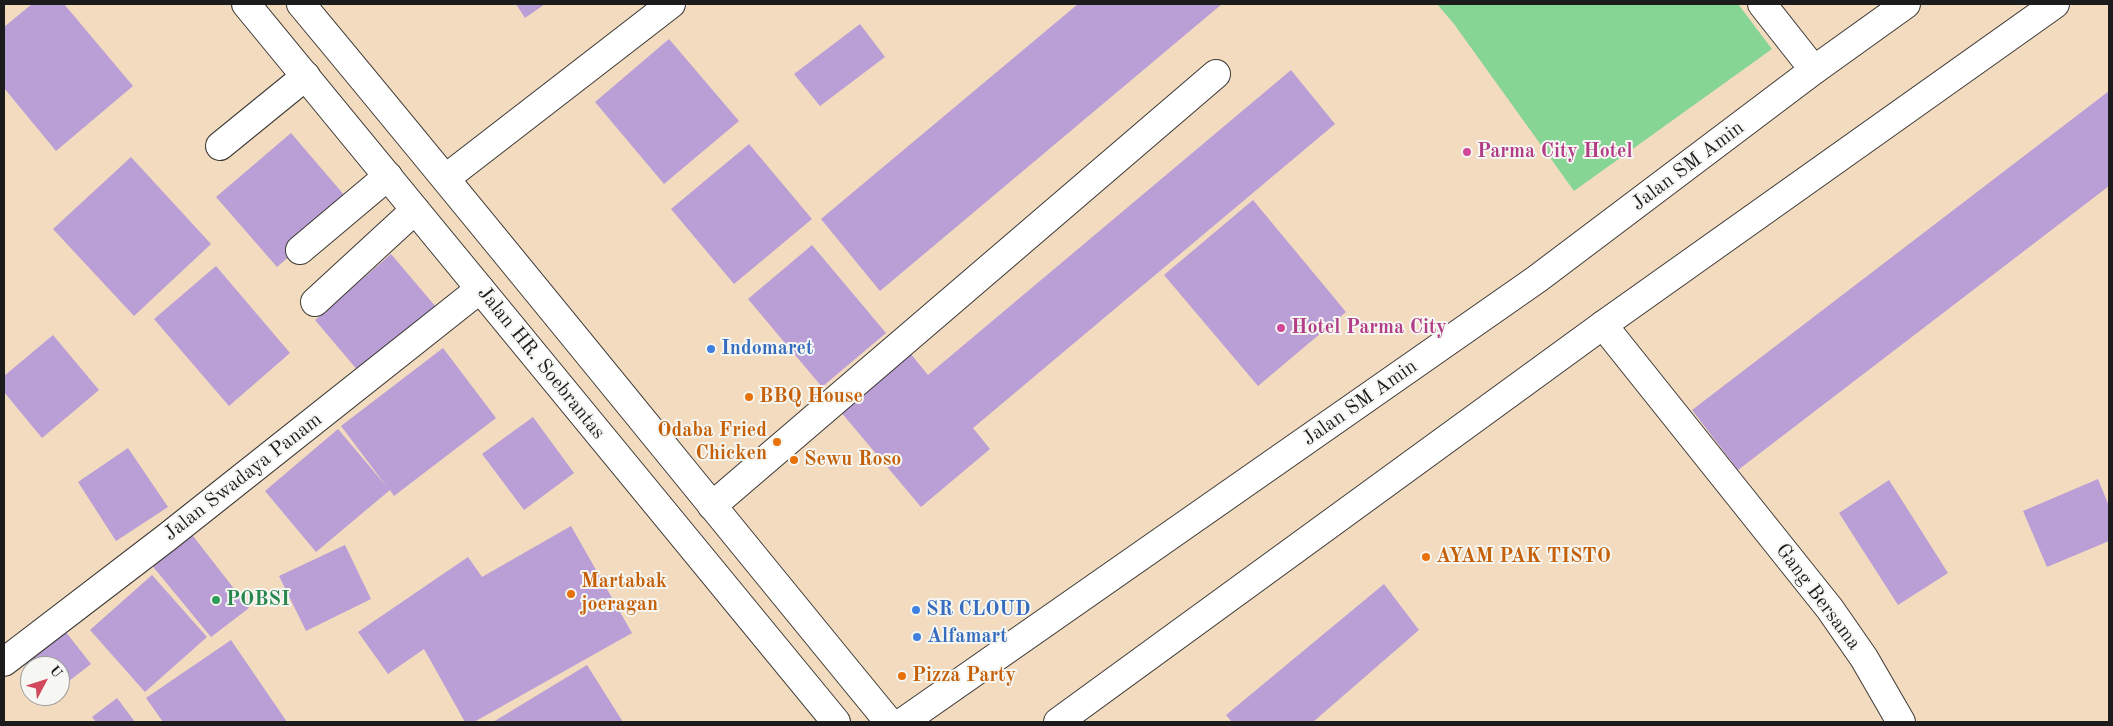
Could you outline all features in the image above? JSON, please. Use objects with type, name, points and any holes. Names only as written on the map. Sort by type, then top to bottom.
[{"type":"main road","name":"Jalan HR. Soebrantas","points":[[246,4],[836,722]]},
{"type":"main road","points":[[301,4],[446,178],[889,722]]},
{"type":"main road","points":[[446,178],[671,4]]},
{"type":"main road","points":[[1762,4],[1814,70]]},
{"type":"main road","name":"Jalan SM Amin","points":[[903,722],[1537,280],[1814,70],[1906,4]]},
{"type":"main road","points":[[1058,722],[1604,325],[2055,4]]},
{"type":"main road","points":[[712,506],[1216,74]]},
{"type":"main road","points":[[220,146],[306,76]]},
{"type":"main road","points":[[300,250],[388,176]]},
{"type":"main road","points":[[315,302],[415,210]]},
{"type":"main road","name":"Jalan Swadaya Panam","points":[[4,662],[166,538],[480,289]]},
{"type":"main road","name":"Gang Bersama","points":[[1604,325],[1724,478],[1830,608],[1864,658],[1901,722]]},
{"type":"green space","points":[[1437,4],[1738,4],[1772,49],[1574,191],[1454,24]]},
{"type":"building","points":[[32,4],[64,4],[133,86],[56,151],[4,88],[4,27]]},
{"type":"building","points":[[516,4],[545,4],[525,18]]},
{"type":"building","points":[[1078,4],[1222,4],[880,291],[821,219]]},
{"type":"building","points":[[860,24],[885,57],[820,106],[794,74]]},
{"type":"building","points":[[669,39],[739,121],[664,184],[595,102]]},
{"type":"building","points":[[1291,70],[1335,124],[973,428],[990,449],[921,507],[840,411],[910,353],[928,375]]},
{"type":"building","points":[[2109,91],[2109,186],[1738,470],[1692,410]]},
{"type":"building","points":[[291,133],[351,203],[277,267],[216,197]]},
{"type":"building","points":[[749,144],[812,219],[734,284],[671,209]]},
{"type":"building","points":[[131,157],[211,244],[134,316],[53,229]]},
{"type":"building","points":[[1253,200],[1346,312],[1258,386],[1164,275]]},
{"type":"building","points":[[812,245],[886,333],[822,387],[748,299]]},
{"type":"building","points":[[391,254],[436,307],[359,372],[315,320]]},
{"type":"building","points":[[216,266],[290,353],[229,406],[154,319]]},
{"type":"building","points":[[53,335],[99,390],[42,438],[4,392],[4,376]]},
{"type":"building","points":[[443,348],[496,418],[394,496],[390,490],[316,552],[265,491],[338,429],[387,487],[341,426]]},
{"type":"building","points":[[533,417],[574,473],[524,510],[482,454]]},
{"type":"building","points":[[128,448],[168,507],[116,541],[78,482]]},
{"type":"building","points":[[2098,479],[2109,506],[2109,541],[2047,567],[2023,511]]},
{"type":"building","points":[[1889,480],[1948,573],[1898,605],[1839,513]]},
{"type":"building","points":[[571,526],[632,633],[474,722],[465,722],[424,649],[388,674],[358,632],[468,557],[482,577]]},
{"type":"building","points":[[190,532],[249,608],[211,637],[150,563]]},
{"type":"building","points":[[345,545],[371,599],[306,631],[279,576]]},
{"type":"building","points":[[152,575],[207,637],[145,692],[90,630]]},
{"type":"building","points":[[1384,584],[1419,630],[1313,722],[1232,722],[1226,715]]},
{"type":"building","points":[[65,631],[91,664],[70,680],[70,656],[33,656]]},
{"type":"building","points":[[231,640],[287,722],[163,722],[146,698]]},
{"type":"building","points":[[587,665],[623,722],[493,722]]},
{"type":"building","points":[[117,698],[135,722],[96,722],[92,717]]},
{"type":"place","name":"Parma City Hotel","points":[[1467,152]]},
{"type":"place","name":"Hotel Parma City","points":[[1281,328]]},
{"type":"place","name":"Indomaret","points":[[711,349]]},
{"type":"place","name":"BBQ House","points":[[749,397]]},
{"type":"place","name":"Odaba Fried Chicken","points":[[777,442]]},
{"type":"place","name":"Sewu Roso","points":[[794,460]]},
{"type":"place","name":"AYAM PAK TISTO","points":[[1426,557]]},
{"type":"place","name":"Martabak joeragan","points":[[571,594]]},
{"type":"place","name":"POBSI","points":[[216,600]]},
{"type":"place","name":"SR CLOUD","points":[[916,610]]},
{"type":"place","name":"Alfamart","points":[[917,637]]},
{"type":"place","name":"Pizza Party","points":[[902,676]]}]
